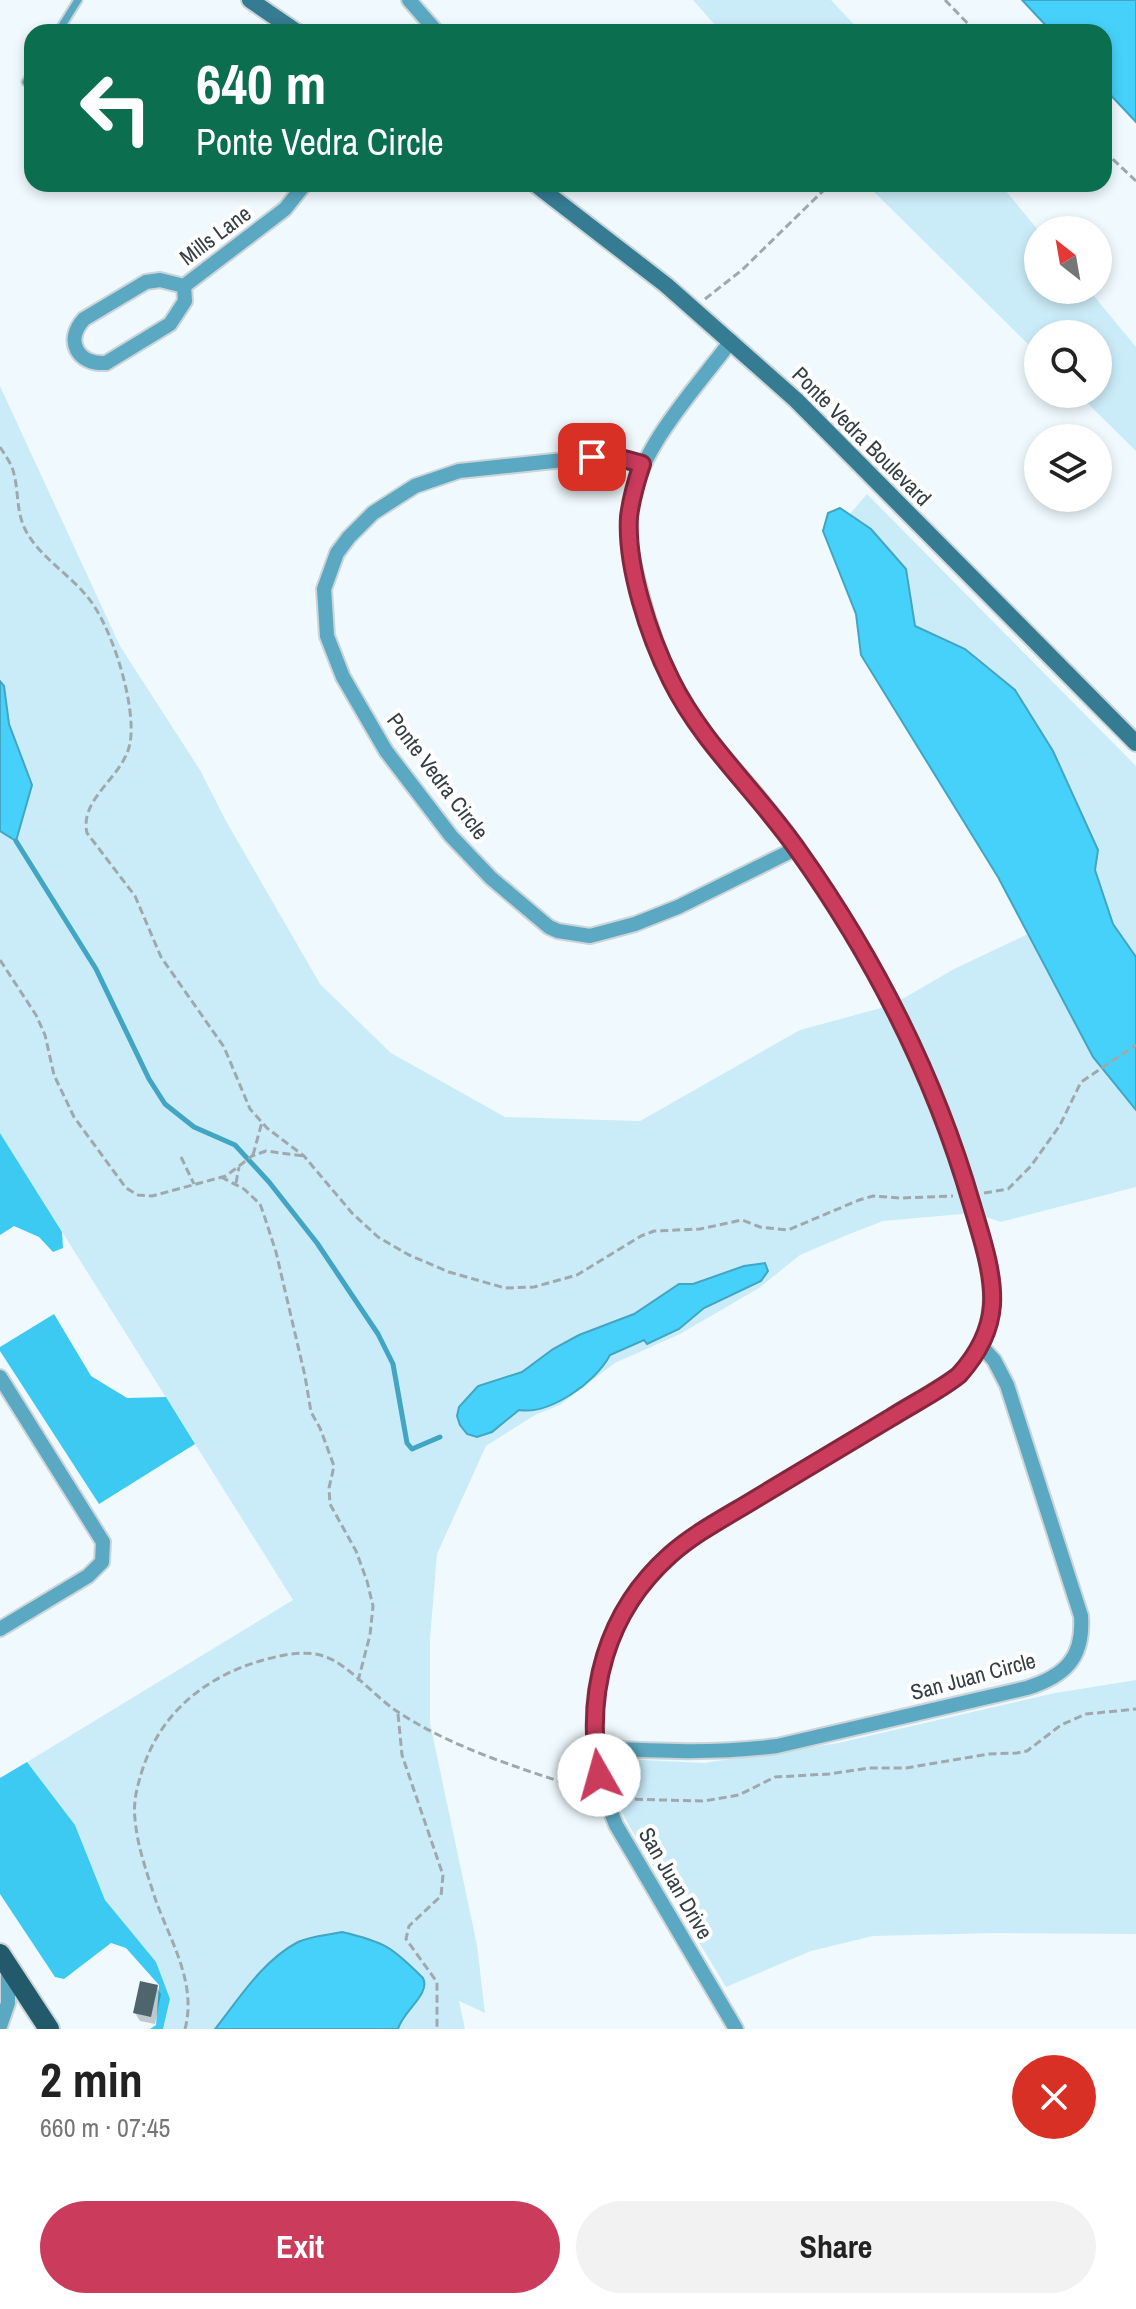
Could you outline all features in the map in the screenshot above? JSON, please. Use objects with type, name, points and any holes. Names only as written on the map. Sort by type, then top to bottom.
[{"type":"main road","points":[[3,1959],[49,2029]]},
{"type":"street","points":[[250,0],[285,24]]},
{"type":"street","points":[[409,0],[430,24]]},
{"type":"street","name":"Mills Lane","points":[[184,286],[285,209],[299,192]]},
{"type":"street","name":"Ponte Vedra Boulevard","points":[[545,192],[693,308],[817,421],[1136,743]]},
{"type":"street","points":[[160,280],[184,286],[185,301],[170,324],[106,363],[94,364],[84,359],[77,350],[74,336],[84,319],[146,282],[160,280]]},
{"type":"street","name":"San Juan Drive","points":[[731,341],[642,464],[633,494],[630,540],[647,619],[661,658],[692,716],[797,848],[869,960],[917,1054],[938,1104],[969,1196],[992,1296],[990,1321],[981,1346],[967,1366],[949,1382],[695,1536],[650,1575],[631,1599],[615,1626],[604,1654],[594,1707],[594,1748],[605,1797],[616,1825],[736,2029]]},
{"type":"street","name":"Ponte Vedra Circle","points":[[642,464],[613,456],[459,471],[415,486],[373,513],[337,553],[324,589],[327,636],[343,677],[386,751],[451,836],[482,869],[549,927],[590,936],[635,924],[766,866],[797,848]]},
{"type":"street","name":"San Juan Circle","points":[[594,1748],[690,1753],[777,1746],[1027,1688],[1046,1682],[1069,1665],[1080,1642],[1081,1616],[1007,1385],[994,1360],[981,1346]]},
{"type":"street","points":[[0,1377],[103,1542],[102,1562],[88,1576],[0,1629]]},
{"type":"street","points":[[0,2026],[10,1987],[3,1959]]},
{"type":"lane","points":[[63,24],[78,0]]},
{"type":"path","points":[[945,0],[968,24]]},
{"type":"path","points":[[1112,158],[1136,181]]},
{"type":"path","points":[[693,308],[742,270],[822,192]]},
{"type":"path","points":[[0,447],[14,472],[18,513],[26,531],[39,549],[84,592],[101,619],[113,648],[130,712],[131,742],[126,758],[87,812],[84,822],[87,833],[135,896],[161,957],[224,1047],[250,1109],[304,1156],[352,1213],[378,1237],[409,1255],[449,1272],[505,1288],[534,1287],[577,1275],[654,1231],[700,1229],[742,1220],[760,1227],[788,1230],[873,1196],[969,1196],[1008,1189],[1031,1166],[1060,1125],[1081,1082],[1136,1045]]},
{"type":"path","points":[[0,960],[36,1015],[45,1035],[54,1075],[74,1117],[126,1188],[138,1195],[152,1196],[221,1177],[266,1151],[304,1156]]},
{"type":"path","points":[[253,1156],[262,1122]]},
{"type":"path","points":[[181,1157],[194,1184]]},
{"type":"path","points":[[236,1183],[239,1167]]},
{"type":"path","points":[[221,1177],[236,1183],[253,1196],[263,1212],[276,1252],[311,1412],[334,1466],[329,1488],[330,1504],[356,1551],[367,1581],[373,1606],[370,1635],[358,1681]]},
{"type":"path","points":[[185,2029],[188,2015],[186,1983],[156,1900],[135,1820],[134,1796],[150,1746],[170,1716],[193,1694],[245,1666],[297,1653],[315,1654],[338,1663],[398,1713],[475,1752],[605,1797],[704,1801],[739,1795],[775,1777],[869,1768],[906,1768],[989,1754],[1017,1753],[1027,1751],[1061,1725],[1086,1714],[1136,1709]]},
{"type":"path","points":[[398,1713],[402,1755],[443,1875],[441,1896],[409,1926],[406,1939],[437,1982],[437,2029]]},
{"type":"shaded area","points":[[693,0],[831,0],[854,24],[714,24]]},
{"type":"shaded area","points":[[1022,0],[1136,0],[1136,122],[1112,96],[1112,24],[1044,24]]},
{"type":"shaded area","points":[[874,192],[1007,192],[1026,216],[1024,216],[1024,304],[1101,304],[1136,347],[1136,451],[1112,424],[1092,408],[1112,408],[1112,320],[1024,320],[1024,340]]},
{"type":"shaded area","points":[[0,386],[120,646],[200,770],[320,984],[391,1053],[505,1117],[640,1121],[800,1030],[892,1005],[954,969],[1028,934],[1093,1057],[1136,1110],[1136,1187],[1001,1222],[974,1213],[883,1221],[847,1235],[800,1255],[759,1288],[680,1334],[615,1363],[560,1405],[535,1415],[486,1446],[437,1554],[430,1639],[430,1723],[477,1945],[485,2013],[459,2001],[465,2029],[163,2029],[170,1999],[127,1928],[105,1900],[75,1825],[27,1762],[293,1600],[0,1133]]},
{"type":"shaded area","points":[[867,494],[1136,766],[1136,957],[1113,924],[1095,870],[1098,850],[1053,751],[1015,690],[965,650],[915,626],[906,569],[849,515]]},
{"type":"shaded area","points":[[840,508],[871,529],[906,569],[915,626],[965,649],[1015,690],[1053,751],[1098,850],[1095,870],[1113,924],[1136,957],[1136,1110],[1093,1057],[998,877],[861,655],[856,614],[823,531],[828,513]]},
{"type":"shaded area","points":[[0,681],[4,686],[9,724],[32,785],[16,841],[0,831]]},
{"type":"shaded area","points":[[0,1133],[62,1232],[63,1248],[53,1252],[39,1237],[14,1226],[0,1235]]},
{"type":"shaded area","points":[[765,1263],[768,1271],[761,1281],[704,1308],[679,1329],[647,1344],[644,1340],[610,1355],[583,1386],[558,1402],[531,1410],[519,1410],[492,1432],[477,1437],[467,1434],[460,1425],[457,1416],[459,1407],[478,1386],[522,1372],[553,1349],[579,1335],[634,1314],[679,1284],[693,1284],[744,1266]]},
{"type":"shaded area","points":[[54,1314],[91,1376],[127,1398],[166,1397],[195,1444],[99,1504],[0,1351],[0,1347]]},
{"type":"shaded area","points":[[1136,1680],[1136,1934],[873,1936],[811,1951],[726,1987],[618,1805],[609,1769],[624,1759],[704,1763],[838,1743],[1055,1693]]},
{"type":"shaded area","points":[[27,1762],[75,1825],[105,1900],[156,1962],[170,1999],[163,2029],[150,2029],[156,2025],[159,1985],[126,1948],[111,1943],[64,1979],[55,1977],[0,1894],[0,1778]]},
{"type":"shaded area","points":[[342,1932],[387,1947],[423,1978],[423,1990],[398,2029],[215,2029],[273,1959],[303,1940]]},
{"type":"building","points":[[140,1981],[158,1985],[151,2017],[133,2013]]},
{"type":"waterway","points":[[16,841],[96,969],[149,1079],[165,1104],[194,1127],[235,1145],[269,1182],[317,1243],[378,1334],[393,1364],[407,1443],[412,1449],[440,1437]]},
{"type":"route","points":[[592,457],[613,456],[642,464],[629,517],[630,540],[647,619],[661,658],[692,716],[797,848],[833,901],[882,985],[917,1054],[961,1169],[978,1227],[992,1296],[986,1333],[975,1356],[959,1375],[695,1536],[650,1575],[615,1626],[598,1676],[593,1713],[599,1775]]}]
